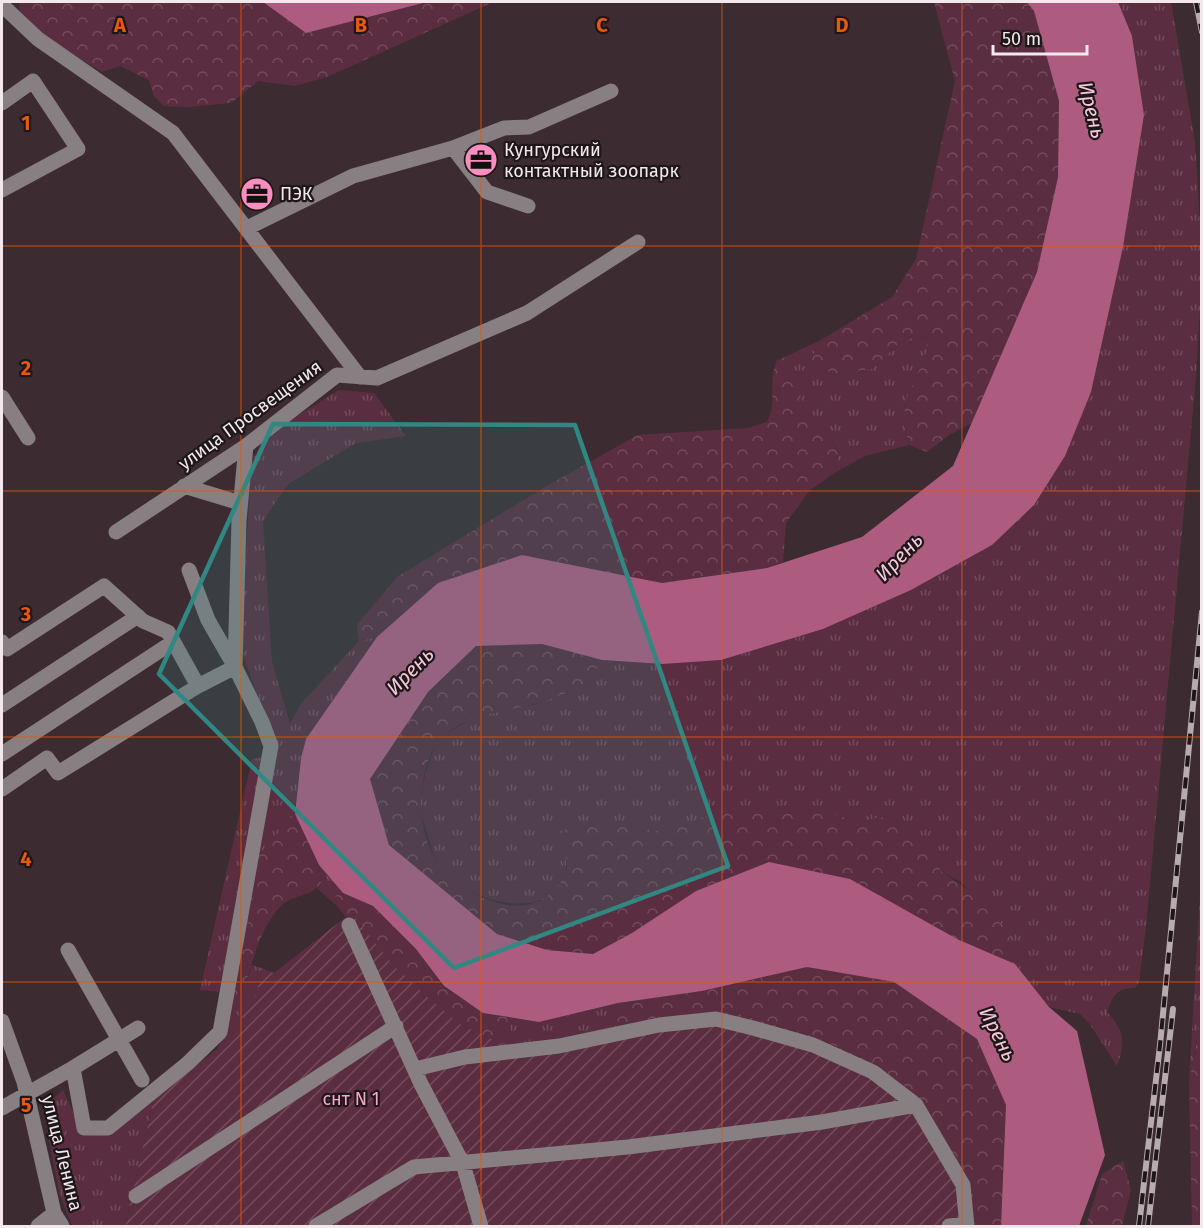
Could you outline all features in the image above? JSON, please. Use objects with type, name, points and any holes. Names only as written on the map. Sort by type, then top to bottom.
[{"type":"street","points":[[2,4],[38,39],[173,133],[360,377]]},
{"type":"street","points":[[2,103],[33,81],[78,149],[2,190]]},
{"type":"street","points":[[248,228],[353,176],[453,148],[504,128],[529,127],[611,91]]},
{"type":"street","points":[[453,148],[487,192],[528,206]]},
{"type":"street","name":"улица Просвещения","points":[[116,532],[246,446],[337,375],[377,378],[527,314],[638,242]]},
{"type":"street","points":[[2,398],[28,438]]},
{"type":"street","points":[[235,667],[240,504],[246,446]]},
{"type":"street","points":[[184,486],[240,504]]},
{"type":"street","points":[[73,1068],[84,1128],[108,1128],[188,1063],[220,1032],[271,746],[235,667],[208,620],[189,570]]},
{"type":"street","points":[[2,642],[8,649],[104,586],[138,616],[168,633],[198,686]]},
{"type":"street","points":[[2,705],[138,616]]},
{"type":"street","points":[[2,754],[173,642]]},
{"type":"street","points":[[2,789],[47,758],[58,773],[198,686],[235,667]]},
{"type":"street","points":[[349,925],[415,1069],[463,1164],[478,1225]]},
{"type":"street","points":[[68,950],[142,1080]]},
{"type":"street","points":[[415,1069],[465,1058],[559,1046],[659,1025],[716,1019],[813,1045],[873,1072],[916,1105],[963,1185],[967,1225],[950,1227]]},
{"type":"street","name":"улица Ленина","points":[[2,1021],[27,1094],[58,1220]]},
{"type":"street","points":[[136,1196],[396,1026]]},
{"type":"street","points":[[2,1108],[138,1028]]},
{"type":"street","points":[[316,1227],[414,1167],[463,1164],[754,1131],[916,1105]]},
{"type":"street","points":[[38,1227],[58,1220]]},
{"type":"highlighted area","points":[[273,424],[575,425],[728,866],[454,968],[159,674]]},
{"type":"green space","points":[[19,2],[263,2],[306,33],[427,2],[493,2],[327,77],[295,86],[258,81],[231,103],[188,107],[164,106],[154,96],[149,80],[120,66],[102,72],[56,44],[20,15]]},
{"type":"green space","points":[[934,2],[1027,2],[1034,10],[1059,101],[1058,177],[1037,272],[972,423],[949,435],[927,452],[909,445],[903,418],[908,395],[928,349],[923,333],[898,344],[872,369],[833,374],[810,361],[821,340],[892,297],[916,259],[955,81]]},
{"type":"green space","points":[[1118,2],[1171,2],[1195,142],[1201,241],[1201,292],[1196,376],[1146,927],[1139,982],[1135,988],[1119,991],[1107,1012],[1117,1025],[1122,1037],[1122,1050],[1117,1066],[1089,1023],[1080,1014],[1049,1007],[1015,964],[1012,941],[961,882],[942,872],[899,814],[863,821],[804,809],[760,808],[665,832],[617,825],[565,849],[565,873],[558,889],[544,899],[526,903],[505,902],[485,897],[465,889],[449,877],[433,851],[421,806],[424,782],[437,739],[477,716],[537,704],[586,683],[602,660],[663,664],[721,660],[823,629],[911,590],[992,545],[1091,392],[1123,247],[1144,115],[1132,36]]},
{"type":"green space","points":[[923,333],[928,349],[908,395],[903,418],[909,445],[865,456],[836,472],[838,452],[825,428],[807,414],[797,395],[785,357],[821,340],[810,361],[833,374],[872,369],[898,344]]},
{"type":"green space","points":[[785,357],[807,414],[825,428],[838,453],[836,472],[809,491],[786,523],[783,562],[767,568],[662,583],[522,555],[438,583],[377,637],[359,641],[357,625],[397,577],[550,484],[638,435],[748,428],[767,422],[772,406],[774,369],[777,360]]},
{"type":"green space","points":[[339,390],[374,393],[406,436],[356,443],[288,484],[263,521],[272,662],[290,724],[300,705],[359,641],[377,637],[306,739],[301,758],[294,816],[259,855],[277,752],[240,646],[252,459],[268,434]]},
{"type":"green space","points":[[542,644],[602,660],[580,687],[533,704],[487,715],[449,732],[435,746],[426,768],[421,806],[427,839],[436,860],[446,873],[460,884],[476,894],[510,905],[527,905],[543,899],[558,885],[566,871],[566,856],[561,833],[578,825],[617,825],[665,832],[713,813],[760,808],[804,809],[863,821],[899,814],[942,872],[983,900],[999,920],[1012,941],[1015,964],[957,939],[632,933],[593,954],[547,950],[497,934],[389,845],[370,779],[428,692],[476,646]]},
{"type":"green space","points":[[265,757],[219,992],[200,990],[252,759]]},
{"type":"green space","points":[[295,814],[319,865],[321,883],[312,891],[285,902],[273,915],[262,935],[243,991],[238,995],[232,993],[259,855]]},
{"type":"green space","points":[[319,865],[343,893],[335,896],[337,906],[317,888],[321,883]]},
{"type":"green space","points":[[1201,887],[1201,1017],[1189,1082],[1199,911]]},
{"type":"green space","points":[[343,893],[373,906],[416,949],[444,987],[483,1013],[511,1018],[508,1047],[458,1023],[413,986],[351,914],[346,917],[337,906],[335,896]]},
{"type":"green space","name":"снт N 1","points":[[351,913],[393,965],[425,995],[458,1023],[508,1047],[643,1024],[732,1012],[815,1037],[878,1065],[922,1104],[973,1226],[125,1226],[154,1098],[247,1026],[237,1009],[262,992],[254,982],[261,968],[274,973]]},
{"type":"green space","points":[[252,965],[261,968],[254,982],[262,992],[247,1026],[217,1050],[224,1033],[232,993],[243,991]]},
{"type":"green space","points":[[807,967],[894,982],[977,1039],[1006,1105],[1001,1226],[973,1226],[878,1065],[815,1037],[732,1012],[621,1027],[614,1022],[612,1014],[618,1003],[702,991]]},
{"type":"green space","points":[[618,1003],[612,1014],[621,1027],[508,1047],[511,1018],[539,1022]]},
{"type":"green space","points":[[1201,1017],[1202,1226],[1192,1226],[1189,1083]]},
{"type":"green space","points":[[63,1090],[79,1125],[80,1133],[154,1098],[125,1226],[72,1226],[59,1193],[43,1107]]},
{"type":"green space","points":[[1123,1161],[1131,1190],[1122,1226],[1086,1226],[1102,1174]]},
{"type":"water","points":[[263,2],[427,2],[306,33]]},
{"type":"water","name":"Ирень","points":[[1027,2],[1118,2],[1132,36],[1144,115],[1123,247],[1091,392],[1065,456],[1034,505],[992,545],[911,590],[823,629],[721,660],[663,664],[602,660],[542,644],[476,646],[428,692],[370,779],[389,845],[497,934],[547,950],[593,954],[632,933],[696,891],[769,862],[850,879],[957,939],[1015,964],[1049,1007],[1077,1031],[1105,1155],[1079,1226],[1001,1226],[1006,1105],[977,1039],[894,982],[807,967],[702,991],[618,1003],[539,1022],[483,1013],[444,986],[416,949],[373,906],[343,893],[319,865],[295,814],[301,758],[306,739],[377,637],[438,583],[522,555],[662,583],[767,568],[862,537],[953,466],[1037,272],[1058,177],[1059,101],[1034,11]]},
{"type":"railway","points":[[1196,2],[1202,32]]},
{"type":"railway","points":[[1139,1226],[1160,1045],[1202,612]]},
{"type":"railway","points":[[1148,1226],[1173,1009]]},
{"type":"place","name":"Кунгурский контактный зоопарк","points":[[481,160]]},
{"type":"place","name":"ПЭК","points":[[257,194]]}]
